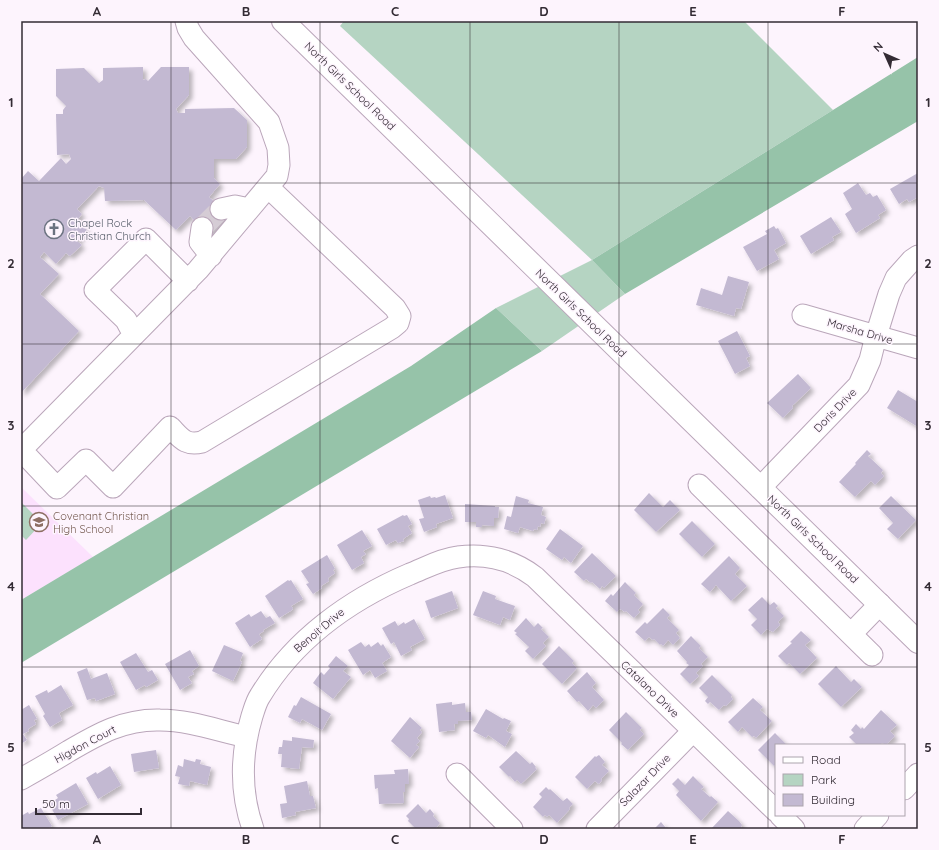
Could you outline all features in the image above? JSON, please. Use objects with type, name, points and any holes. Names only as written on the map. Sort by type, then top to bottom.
[{"type":"main road","name":"North Girls School Road","points":[[283,21],[918,642]]},
{"type":"street","points":[[186,21],[194,38],[269,122],[278,148],[279,166],[277,176],[211,256],[188,281],[21,451],[57,488],[86,460],[113,487],[170,427],[186,443],[194,444],[202,442],[398,323],[400,316],[395,308],[268,187]]},
{"type":"street","points":[[221,209],[235,206],[249,209]]},
{"type":"street","points":[[202,228],[200,242],[211,256]]},
{"type":"street","points":[[134,335],[131,326],[126,320],[95,290],[146,239],[188,281]]},
{"type":"street","name":"Doris Drive","points":[[760,488],[859,385],[870,360],[889,294],[896,278],[912,260],[918,256]]},
{"type":"street","name":"Marsha Drive","points":[[803,315],[918,348]]},
{"type":"street","points":[[698,486],[872,655]]},
{"type":"street","name":"Benoit Drive","points":[[253,829],[247,806],[243,766],[245,743],[250,722],[259,697],[283,663],[307,639],[326,622],[364,597],[397,579],[433,564],[457,557],[487,557],[505,561],[523,570]]},
{"type":"street","name":"Catalano Drive","points":[[523,570],[542,584],[775,810]]},
{"type":"street","points":[[851,634],[880,604]]},
{"type":"street","name":"Higdon Court","points":[[21,779],[94,736],[112,728],[138,721],[158,720],[179,722],[247,737]]},
{"type":"street","name":"Salazar Drive","points":[[597,829],[693,731]]},
{"type":"street","points":[[457,774],[512,829]]},
{"type":"street","points":[[905,787],[918,774]]},
{"type":"street","points":[[781,816],[794,829]]},
{"type":"street","points":[[864,829],[877,816]]},
{"type":"shaded area","name":"Covenant Christian High School","points":[[21,487],[93,557],[21,600]]},
{"type":"green space","points":[[344,21],[744,21],[833,110],[592,260],[340,26]]},
{"type":"green space","points":[[918,57],[918,121],[625,294],[592,260]]},
{"type":"green space","points":[[592,260],[625,294],[542,351],[496,308]]},
{"type":"green space","points":[[496,308],[542,351],[21,663],[21,600],[411,366]]},
{"type":"green space","points":[[21,502],[42,523],[26,540],[21,535]]},
{"type":"building","name":"Chapel Rock Christian Church","points":[[143,67],[143,80],[146,79],[148,81],[161,67],[189,67],[189,95],[176,109],[178,113],[185,113],[185,109],[234,108],[247,120],[247,147],[236,159],[214,159],[214,178],[220,184],[209,197],[229,215],[208,235],[190,216],[176,230],[144,200],[105,201],[104,188],[99,186],[77,209],[82,214],[77,220],[87,230],[77,241],[82,245],[70,256],[66,253],[56,264],[44,252],[40,257],[59,274],[40,294],[79,331],[21,393],[21,179],[28,171],[39,181],[61,158],[66,164],[71,159],[69,154],[57,155],[56,114],[63,114],[63,110],[66,106],[56,96],[56,69],[84,68],[99,83],[103,80],[103,68]]},
{"type":"building","points":[[918,173],[918,197],[909,202],[907,199],[899,204],[890,189]]},
{"type":"building","points":[[858,183],[866,195],[870,193],[873,197],[877,195],[886,210],[878,215],[880,218],[856,233],[845,214],[852,209],[843,193]]},
{"type":"building","points":[[831,217],[841,232],[832,237],[834,240],[811,254],[800,236]]},
{"type":"building","points":[[774,226],[776,229],[778,228],[786,243],[774,250],[779,259],[757,271],[743,247],[767,234],[765,231]]},
{"type":"building","points":[[728,276],[749,282],[741,309],[736,308],[734,316],[696,305],[701,288],[722,295]]},
{"type":"building","points":[[737,331],[750,356],[746,358],[750,366],[735,374],[718,341]]},
{"type":"building","points":[[798,374],[811,388],[792,406],[793,408],[783,418],[767,403]]},
{"type":"building","points":[[898,390],[918,402],[918,427],[887,408]]},
{"type":"building","points":[[867,450],[871,454],[868,456],[883,470],[881,473],[884,476],[875,485],[871,481],[855,497],[839,482]]},
{"type":"building","points":[[649,493],[663,507],[670,500],[680,510],[656,532],[634,510]]},
{"type":"building","points":[[445,495],[453,518],[436,524],[437,527],[424,532],[419,519],[424,518],[418,500],[430,496],[431,498],[436,498]]},
{"type":"building","points":[[516,496],[529,500],[528,503],[543,507],[541,515],[546,517],[544,524],[541,523],[537,530],[534,529],[533,531],[520,527],[518,533],[504,529],[507,516],[511,517]]},
{"type":"building","points":[[891,496],[916,520],[898,539],[887,529],[893,523],[879,508]]},
{"type":"building","points":[[465,504],[499,507],[498,518],[494,518],[494,526],[482,525],[482,527],[476,527],[476,522],[465,522]]},
{"type":"building","points":[[403,515],[407,515],[412,524],[408,526],[412,533],[403,539],[404,541],[398,543],[396,540],[386,545],[377,529]]},
{"type":"building","points":[[692,521],[715,544],[702,557],[679,534]]},
{"type":"building","points":[[560,529],[583,546],[571,563],[564,557],[562,560],[546,549]]},
{"type":"building","points":[[362,530],[372,546],[363,551],[366,554],[361,557],[364,563],[352,570],[337,545]]},
{"type":"building","points":[[592,553],[616,576],[604,588],[602,586],[600,589],[586,579],[584,581],[574,572]]},
{"type":"building","points":[[327,555],[335,569],[333,570],[335,573],[328,578],[329,581],[321,586],[322,588],[313,594],[306,584],[309,583],[301,571]]},
{"type":"building","points":[[729,556],[740,568],[735,574],[747,586],[731,601],[716,585],[710,592],[701,584]]},
{"type":"building","points":[[288,580],[291,580],[303,599],[291,606],[293,608],[292,610],[279,618],[265,596]]},
{"type":"building","points":[[625,582],[636,593],[634,595],[643,604],[638,610],[640,612],[634,618],[626,611],[625,612],[620,609],[617,612],[605,601],[611,594],[613,596]]},
{"type":"building","points":[[452,591],[458,608],[431,618],[425,601]]},
{"type":"building","points":[[483,591],[496,596],[495,599],[515,606],[510,620],[503,617],[500,625],[473,615]]},
{"type":"building","points":[[762,597],[770,605],[774,602],[778,606],[776,608],[784,616],[778,622],[780,625],[773,632],[767,629],[761,635],[751,625],[757,619],[748,610]]},
{"type":"building","points":[[663,608],[670,615],[667,618],[679,630],[676,633],[680,638],[673,645],[668,640],[663,646],[661,644],[660,645],[654,639],[653,640],[649,637],[645,641],[635,632],[645,622],[647,624]]},
{"type":"building","points":[[261,611],[266,618],[270,616],[275,623],[263,630],[264,631],[259,634],[262,639],[250,647],[235,623],[249,614],[251,617]]},
{"type":"building","points":[[526,618],[534,627],[538,623],[543,628],[541,629],[549,637],[543,643],[546,646],[533,659],[525,651],[529,647],[515,634],[517,633],[514,631]]},
{"type":"building","points":[[414,619],[425,639],[410,647],[412,650],[401,656],[394,642],[391,644],[382,628],[395,621],[398,626],[404,622],[405,624]]},
{"type":"building","points":[[801,631],[811,640],[805,645],[817,658],[800,674],[789,663],[787,665],[778,656],[792,643],[790,642]]},
{"type":"building","points":[[691,636],[701,646],[699,648],[708,657],[701,664],[703,666],[696,673],[699,676],[690,684],[680,674],[689,665],[677,651]]},
{"type":"building","points":[[361,642],[365,647],[369,644],[371,647],[378,642],[381,646],[383,644],[391,657],[382,663],[387,671],[375,678],[370,670],[363,675],[348,650]]},
{"type":"building","points":[[224,645],[243,653],[240,661],[242,662],[233,681],[212,671]]},
{"type":"building","points":[[559,646],[574,661],[572,663],[577,668],[562,684],[542,664]]},
{"type":"building","points":[[190,650],[199,666],[192,671],[194,674],[188,677],[192,683],[180,690],[165,664]]},
{"type":"building","points":[[136,653],[148,672],[152,670],[158,680],[146,687],[145,685],[136,690],[120,662]]},
{"type":"building","points":[[336,656],[348,666],[343,671],[351,677],[333,699],[313,683],[321,672],[324,675],[330,668],[328,666]]},
{"type":"building","points":[[836,666],[851,682],[854,679],[862,687],[841,707],[818,684]]},
{"type":"building","points":[[87,668],[91,679],[107,673],[115,694],[96,701],[95,698],[87,700],[77,672]]},
{"type":"building","points":[[587,672],[596,683],[592,687],[604,700],[596,708],[593,705],[588,711],[567,691]]},
{"type":"building","points":[[712,675],[732,695],[731,697],[733,699],[719,710],[710,702],[708,704],[705,701],[708,697],[699,688]]},
{"type":"building","points":[[61,685],[73,705],[59,713],[62,720],[50,727],[43,716],[45,714],[35,696],[47,690],[48,693]]},
{"type":"building","points":[[301,697],[331,714],[322,730],[302,719],[300,723],[288,717],[294,705],[296,706]]},
{"type":"building","points":[[753,698],[763,707],[760,710],[772,721],[756,738],[754,736],[752,737],[742,727],[738,732],[728,722]]},
{"type":"building","points":[[452,702],[452,705],[465,703],[466,712],[471,712],[472,720],[458,721],[458,724],[454,724],[455,730],[439,732],[436,704]]},
{"type":"building","points":[[29,705],[37,719],[34,720],[36,724],[28,729],[29,731],[23,734],[27,740],[21,744],[21,710]]},
{"type":"building","points":[[486,709],[503,719],[504,718],[511,721],[506,731],[512,734],[505,747],[488,735],[486,738],[473,731]]},
{"type":"building","points":[[881,710],[897,725],[890,731],[895,736],[887,744],[856,744],[849,737],[854,733],[851,730],[856,724],[861,729],[862,727],[864,729]]},
{"type":"building","points":[[626,712],[642,728],[640,730],[644,734],[628,750],[609,730]]},
{"type":"building","points":[[410,717],[422,728],[420,730],[422,732],[417,738],[420,741],[416,745],[419,747],[410,758],[391,741]]},
{"type":"building","points":[[775,733],[786,744],[775,744],[774,766],[758,750]]},
{"type":"building","points":[[292,737],[314,740],[313,748],[302,747],[299,769],[281,767],[282,754],[278,754],[279,747],[282,747],[283,740],[292,741]]},
{"type":"building","points":[[156,750],[159,768],[134,772],[131,754]]},
{"type":"building","points":[[516,751],[530,764],[532,762],[537,769],[521,784],[517,780],[515,782],[499,767]]},
{"type":"building","points":[[599,755],[605,762],[602,765],[609,771],[601,779],[602,780],[599,784],[595,781],[587,789],[575,777],[595,756],[596,757]]},
{"type":"building","points":[[184,759],[195,762],[196,759],[201,760],[200,764],[211,767],[207,785],[190,781],[189,786],[178,784],[180,777],[175,776],[178,765],[183,767]]},
{"type":"building","points":[[110,766],[121,785],[98,799],[86,778],[96,772],[97,774]]},
{"type":"building","points":[[408,769],[409,784],[405,784],[405,792],[403,792],[404,803],[379,804],[378,788],[375,789],[374,775],[395,774],[394,770]]},
{"type":"building","points":[[693,776],[704,787],[701,789],[718,802],[701,821],[676,795],[679,791],[672,784],[678,778],[685,785]]},
{"type":"building","points":[[307,781],[310,796],[313,796],[316,808],[295,812],[296,815],[282,818],[280,804],[287,803],[284,786]]},
{"type":"building","points":[[76,783],[88,804],[58,820],[49,804],[58,798],[56,795]]},
{"type":"building","points":[[546,787],[563,801],[567,798],[573,804],[557,823],[549,815],[547,817],[545,815],[543,817],[533,807],[542,797],[539,794]]},
{"type":"building","points":[[418,804],[426,813],[430,809],[434,814],[433,816],[440,823],[435,829],[416,829],[408,821],[409,819],[406,816]]},
{"type":"building","points":[[41,808],[52,826],[47,829],[23,829],[21,826],[21,816]]},
{"type":"building","points":[[728,811],[739,821],[743,829],[711,829]]},
{"type":"building","points":[[661,822],[666,828],[667,827],[669,829],[654,829]]},
{"type":"tunnel","points":[[202,228],[221,209]]},
{"type":"place","name":"Chapel Rock Christian Church","points":[[54,229]]},
{"type":"place","name":"Covenant Christian High School","points":[[39,522]]}]
